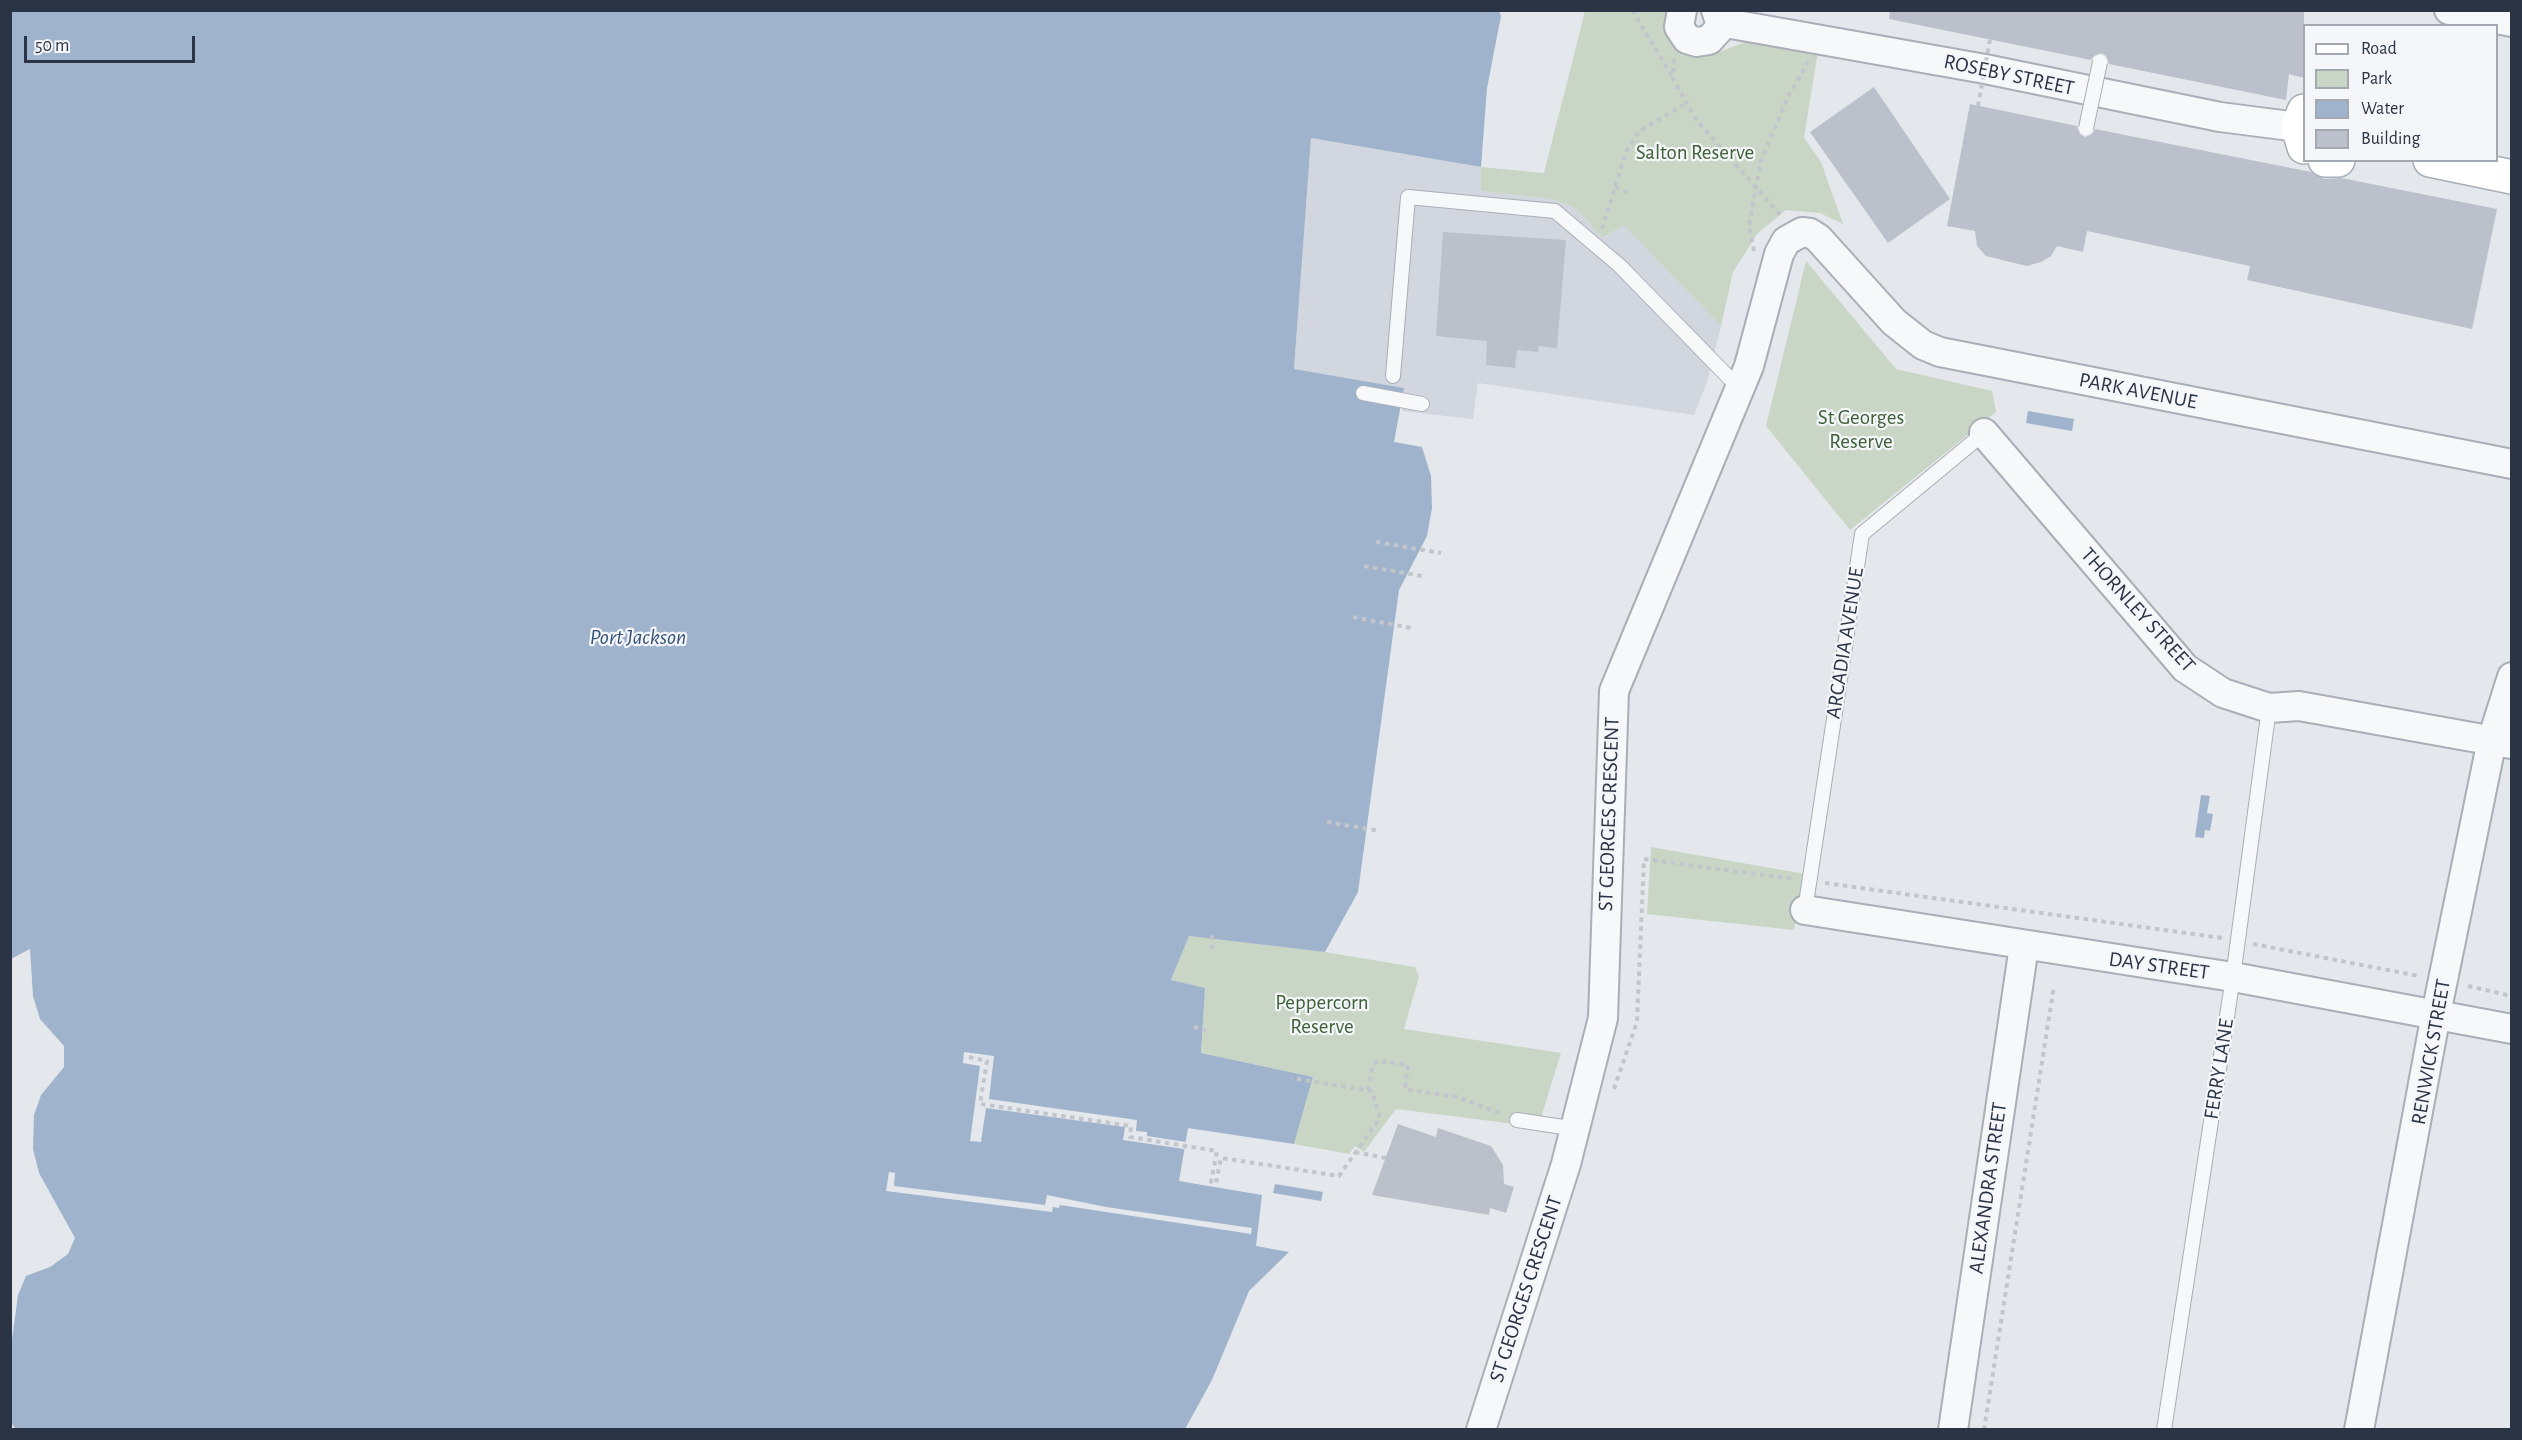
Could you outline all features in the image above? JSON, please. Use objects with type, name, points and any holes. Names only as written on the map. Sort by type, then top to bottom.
[{"type":"street","points":[[1682,10],[1679,27],[1687,39]]},
{"type":"street","points":[[2449,10],[2511,22]]},
{"type":"street","name":"ROSEBY STREET","points":[[1687,39],[1697,42],[1709,40],[1719,29],[1718,16],[2220,117],[2303,145]]},
{"type":"street","points":[[2440,162],[2511,177]]},
{"type":"street","name":"ST GEORGES CRESCENT","points":[[1481,1430],[1576,1129],[1603,1018],[1614,691],[1740,389],[1781,247],[1803,233]]},
{"type":"street","name":"PARK AVENUE","points":[[1803,233],[1827,245],[1894,322],[1923,345],[1940,352],[2511,464]]},
{"type":"street","name":"THORNLEY STREET","points":[[1984,433],[2185,668],[2223,693],[2269,708],[2299,706],[2502,742]]},
{"type":"street","name":"RENWICK STREET","points":[[2358,1430],[2432,1048],[2436,1014],[2502,742],[2511,677]]},
{"type":"street","name":"DAY STREET","points":[[1805,910],[2233,977],[2511,1029]]},
{"type":"street","name":"ALEXANDRA STREET","points":[[1953,1430],[2024,946]]},
{"type":"lane","points":[[2086,128],[2100,62]]},
{"type":"lane","points":[[1393,376],[1408,197],[1555,211],[1597,244],[1740,389]]},
{"type":"lane","points":[[1363,393],[1422,404]]},
{"type":"lane","name":"ARCADIA AVENUE","points":[[1805,910],[1862,534],[1984,433]]},
{"type":"lane","name":"FERRY LANE","points":[[2164,1430],[2233,977],[2269,708]]},
{"type":"lane","points":[[1517,1120],[1576,1129]]},
{"type":"path","points":[[1632,10],[1697,121],[1755,185],[1803,233]]},
{"type":"path","points":[[1773,276],[1752,248],[1749,226],[1755,185],[1771,133],[1788,97],[1807,68],[1814,37]]},
{"type":"path","points":[[1673,79],[1673,62],[1687,39]]},
{"type":"path","points":[[1978,106],[1990,39]]},
{"type":"path","points":[[1597,244],[1626,152],[1638,132],[1687,103]]},
{"type":"path","points":[[1615,187],[1628,193]]},
{"type":"path","points":[[1376,542],[1441,553]]},
{"type":"path","points":[[1364,566],[1422,576]]},
{"type":"path","points":[[1353,617],[1411,628]]},
{"type":"path","points":[[1327,822],[1380,831]]},
{"type":"path","points":[[1644,859],[2238,941],[2444,980],[2511,996]]},
{"type":"path","points":[[1212,936],[1212,949]]},
{"type":"path","name":"ALEXANDRA STREET","points":[[1984,1430],[2054,986]]},
{"type":"path","points":[[1194,1027],[1206,1030]]},
{"type":"path","points":[[969,1057],[987,1061],[980,1104],[1131,1125],[1130,1137],[1217,1151],[1211,1182],[1216,1183],[1221,1158],[1339,1176],[1380,1118],[1372,1091],[1292,1078]]},
{"type":"path","points":[[1368,1090],[1372,1064],[1378,1061],[1408,1065],[1405,1089],[1457,1097],[1517,1120]]},
{"type":"path","points":[[1355,1152],[1386,1158]]},
{"type":"shaded area","points":[[1311,138],[1481,167],[1481,191],[1552,199],[1577,209],[1602,238],[1624,224],[1721,326],[1707,382],[1694,415],[1478,383],[1473,419],[1402,411],[1403,388],[1294,369]]},
{"type":"green space","name":"Salton Reserve","points":[[1585,11],[1668,11],[1690,52],[1717,53],[1753,39],[1818,51],[1804,138],[1821,162],[1843,224],[1820,213],[1786,210],[1757,234],[1733,272],[1721,326],[1624,225],[1602,238],[1577,209],[1552,199],[1481,191],[1481,167],[1544,173]]},
{"type":"green space","name":"St Georges Reserve","points":[[1806,261],[1896,369],[1992,391],[1996,412],[1850,530],[1766,426]]},
{"type":"green space","points":[[1651,847],[1805,874],[1794,930],[1647,914]]},
{"type":"green space","name":"Peppercorn Reserve","points":[[1189,936],[1325,952],[1415,967],[1419,977],[1404,1029],[1561,1053],[1538,1127],[1396,1109],[1364,1152],[1355,1146],[1349,1154],[1294,1144],[1313,1077],[1201,1053],[1205,989],[1171,980]]},
{"type":"water","name":"Port Jackson","points":[[11,11],[1499,11],[1501,16],[1487,88],[1481,167],[1311,138],[1294,369],[1404,388],[1394,442],[1422,447],[1431,476],[1432,508],[1427,536],[1399,590],[1358,892],[1325,952],[1189,936],[1171,980],[1205,988],[1201,1053],[1313,1077],[1294,1144],[1188,1128],[1179,1181],[1262,1195],[1256,1246],[1289,1252],[1249,1291],[1212,1380],[1185,1429],[16,1430],[11,1422],[11,1347],[18,1295],[26,1276],[50,1267],[68,1254],[75,1238],[39,1173],[33,1149],[34,1115],[41,1095],[64,1067],[64,1046],[40,1019],[33,996],[30,949],[11,959]]},
{"type":"water","points":[[2028,411],[2074,419],[2072,431],[2026,423]]},
{"type":"water","points":[[2201,795],[2210,796],[2207,813],[2213,814],[2210,831],[2205,830],[2204,838],[2195,837]]},
{"type":"water","points":[[1275,1184],[1323,1192],[1321,1201],[1273,1193]]},
{"type":"pier","points":[[964,1052],[994,1056],[989,1099],[1137,1120],[1136,1131],[1147,1132],[1147,1136],[1186,1142],[1184,1149],[1123,1140],[1125,1127],[986,1108],[981,1142],[970,1141],[980,1066],[963,1063]]},
{"type":"pier","points":[[889,1172],[895,1173],[894,1186],[1045,1205],[1047,1195],[1106,1207],[1252,1228],[1251,1234],[1060,1205],[1059,1208],[1053,1207],[1052,1212],[886,1191]]},
{"type":"building","points":[[1890,10],[2304,10],[2303,78],[2289,74],[2286,100],[2109,64],[2106,56],[2101,53],[2091,60],[1889,19]]},
{"type":"building","points":[[1874,87],[1950,199],[1888,243],[1810,132]]},
{"type":"building","points":[[1970,104],[2077,126],[2080,134],[2085,137],[2092,134],[2095,129],[2311,172],[2324,179],[2341,178],[2497,209],[2472,329],[2247,280],[2250,266],[2087,231],[2083,252],[2057,246],[2051,256],[2027,266],[1986,256],[1977,246],[1975,231],[1947,226]]},
{"type":"building","points":[[1443,232],[1566,240],[1557,348],[1539,346],[1538,352],[1517,350],[1515,368],[1486,365],[1487,341],[1436,336]]},
{"type":"building","points":[[1398,1124],[1436,1137],[1438,1128],[1491,1146],[1503,1165],[1504,1184],[1514,1187],[1506,1213],[1490,1208],[1489,1215],[1372,1195]]}]
